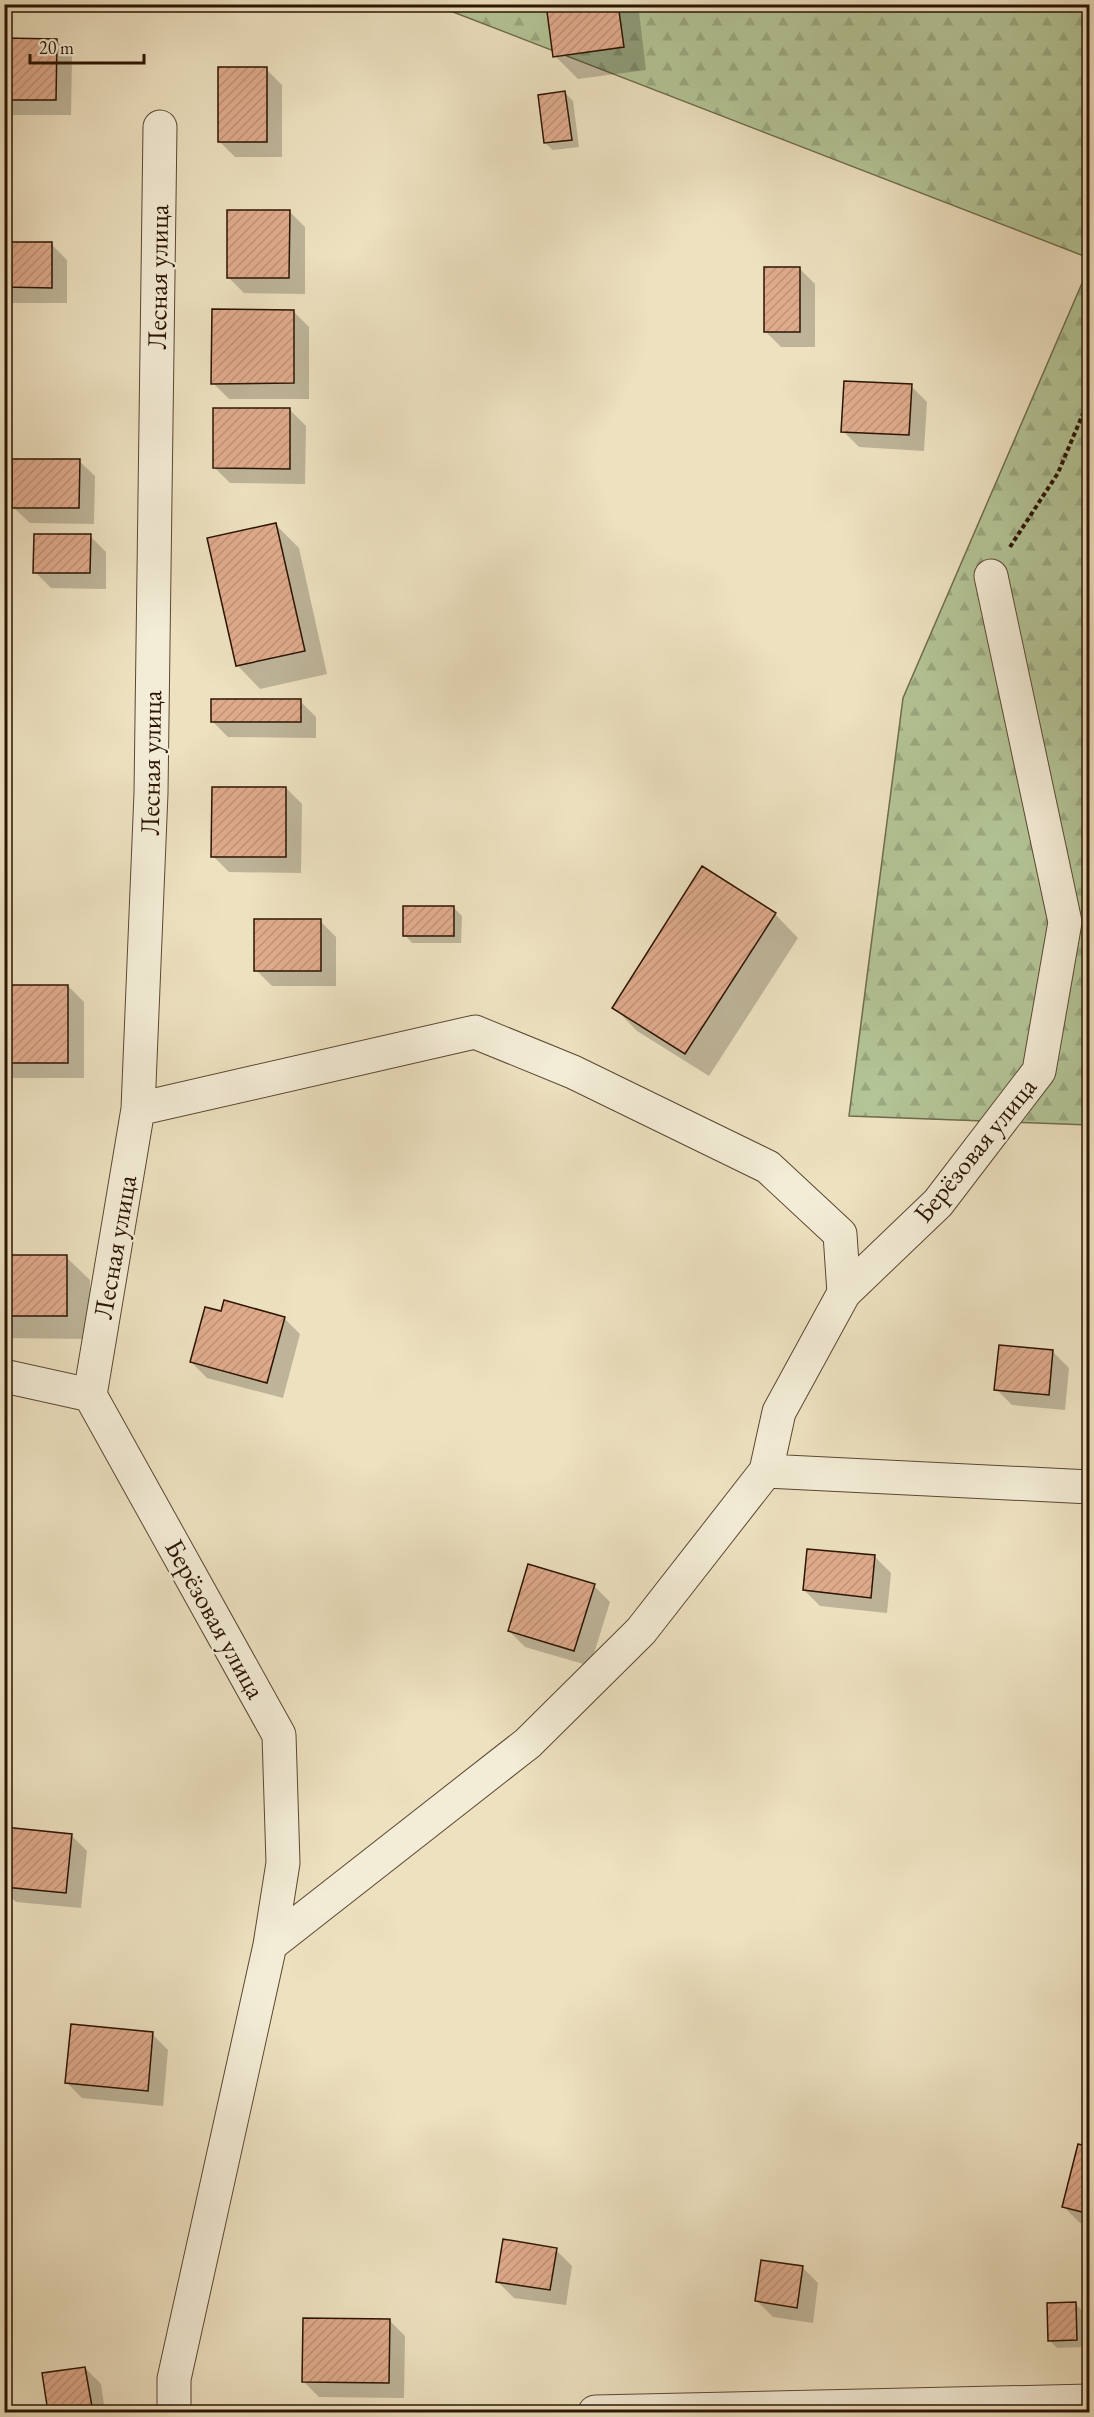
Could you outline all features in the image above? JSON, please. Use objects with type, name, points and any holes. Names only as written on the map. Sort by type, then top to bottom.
[{"type":"street","name":"Лесная улица","points":[[90,1395],[138,1109],[151,793],[160,127]]},
{"type":"street","name":"Берёзовая улица","points":[[766,1471],[779,1412],[843,1293],[938,1203],[1039,1071],[1065,922],[991,576]]},
{"type":"street","points":[[138,1109],[476,1032],[573,1072],[768,1167],[840,1234],[843,1293]]},
{"type":"street","points":[[4,1376],[90,1395]]},
{"type":"street","name":"Берёзовая улица","points":[[90,1395],[279,1736],[283,1863],[270,1945],[174,2379],[174,2412]]},
{"type":"street","points":[[270,1945],[528,1743],[640,1631],[766,1471],[1089,1487]]},
{"type":"street","points":[[595,2412],[1089,2401]]},
{"type":"path","points":[[991,576],[1058,472],[1089,397]]},
{"type":"green space","points":[[435,5],[1089,5],[1089,258]]},
{"type":"green space","points":[[1089,267],[1089,1125],[849,1116],[903,698]]},
{"type":"building","points":[[546,4],[618,4],[624,47],[553,57]]},
{"type":"building","points":[[4,38],[57,39],[56,100],[4,100]]},
{"type":"building","points":[[218,67],[267,67],[267,142],[218,142]]},
{"type":"building","points":[[565,91],[572,140],[544,143],[538,95]]},
{"type":"building","points":[[227,210],[290,210],[289,278],[227,278]]},
{"type":"building","points":[[4,242],[52,242],[52,288],[4,287]]},
{"type":"building","points":[[764,267],[800,267],[800,332],[764,332]]},
{"type":"building","points":[[212,309],[294,310],[294,383],[211,384]]},
{"type":"building","points":[[844,381],[912,384],[909,435],[841,432]]},
{"type":"building","points":[[213,408],[290,408],[290,469],[213,468]]},
{"type":"building","points":[[12,459],[80,459],[79,508],[12,508]]},
{"type":"building","points":[[276,523],[305,651],[236,666],[207,538]]},
{"type":"building","points":[[34,534],[91,534],[90,573],[33,573]]},
{"type":"building","points":[[211,699],[301,699],[301,722],[211,722]]},
{"type":"building","points":[[212,787],[286,787],[286,857],[211,857]]},
{"type":"building","points":[[702,866],[776,913],[685,1054],[612,1008]]},
{"type":"building","points":[[403,906],[454,906],[454,936],[403,936]]},
{"type":"building","points":[[254,919],[321,919],[321,971],[254,971]]},
{"type":"building","points":[[4,985],[68,985],[68,1063],[4,1063]]},
{"type":"building","points":[[4,1255],[67,1255],[67,1316],[4,1316]]},
{"type":"building","points":[[224,1300],[285,1317],[267,1383],[190,1362],[205,1307],[221,1311]]},
{"type":"building","points":[[999,1345],[1053,1350],[1049,1395],[994,1390]]},
{"type":"building","points":[[807,1549],[875,1555],[871,1598],[803,1590]]},
{"type":"building","points":[[528,1564],[595,1584],[574,1651],[508,1631]]},
{"type":"building","points":[[4,1827],[72,1834],[66,1893],[4,1887]]},
{"type":"building","points":[[71,2024],[153,2032],[148,2091],[65,2083]]},
{"type":"building","points":[[1078,2144],[1090,2147],[1090,2214],[1062,2207]]},
{"type":"building","points":[[503,2239],[557,2248],[550,2290],[496,2282]]},
{"type":"building","points":[[761,2260],[803,2266],[797,2308],[755,2301]]},
{"type":"building","points":[[1076,2302],[1077,2340],[1048,2341],[1047,2303]]},
{"type":"building","points":[[303,2318],[390,2319],[389,2383],[302,2382]]},
{"type":"building","points":[[85,2367],[93,2412],[48,2412],[42,2373]]}]
